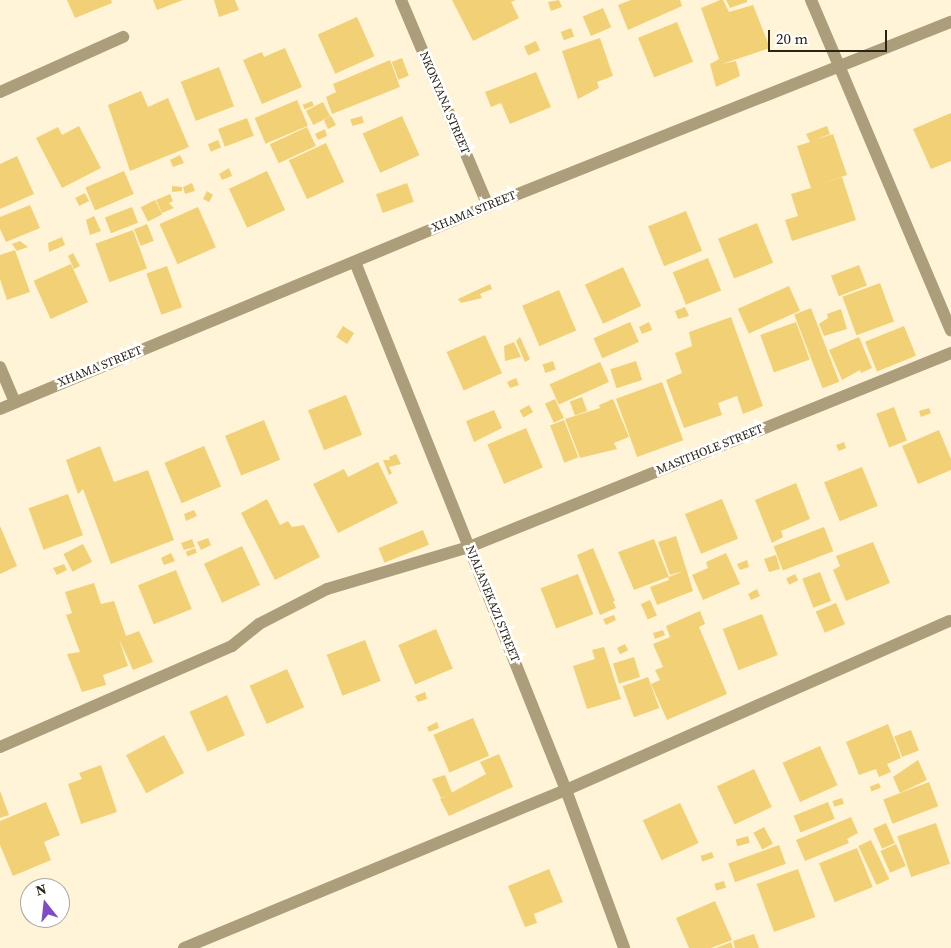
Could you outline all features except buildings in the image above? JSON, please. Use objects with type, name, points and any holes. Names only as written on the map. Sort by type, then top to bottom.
[{"type":"street","name":"NKONYANA STREET","points":[[401,0],[488,206]]},
{"type":"street","points":[[811,0],[951,331]]},
{"type":"street","name":"XHAMA STREET","points":[[0,409],[488,206],[840,68],[951,22]]},
{"type":"street","points":[[0,92],[123,37]]},
{"type":"street","name":"NJALANEKAZI STREET","points":[[355,262],[566,790],[624,948]]},
{"type":"street","name":"MASITHOLE STREET","points":[[0,747],[232,646],[259,624],[327,589],[469,547],[951,353]]},
{"type":"street","points":[[0,367],[15,402]]},
{"type":"street","points":[[184,948],[566,790],[950,621]]}]
